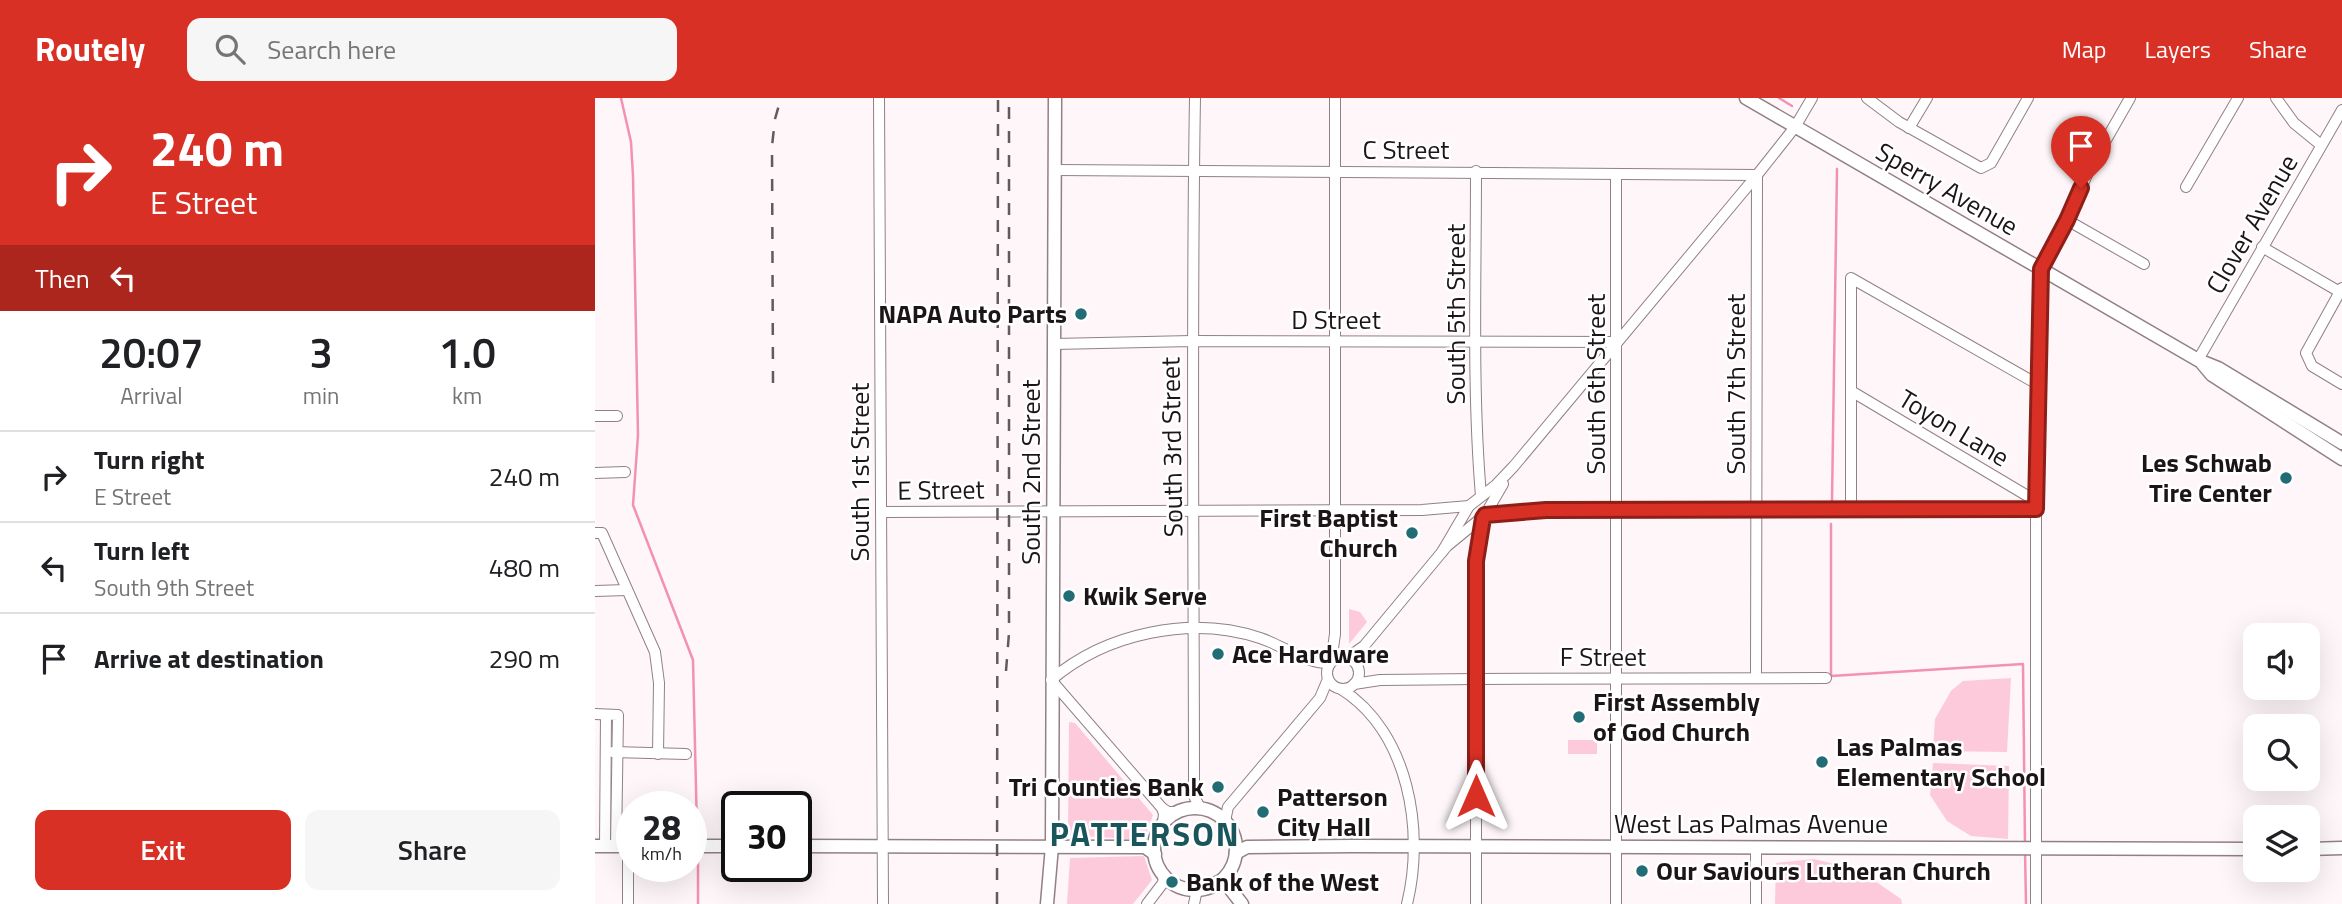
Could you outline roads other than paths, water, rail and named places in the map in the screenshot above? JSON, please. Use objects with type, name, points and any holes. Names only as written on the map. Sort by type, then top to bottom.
[{"type":"main road","name":"South 2nd Street","points":[[1047,904],[1052,846],[1055,98]]},
{"type":"main road","name":"Sperry Avenue","points":[[1746,98],[2198,359],[2218,368],[2342,443]]},
{"type":"main road","name":"Sperry Avenue","points":[[2198,359],[2212,374],[2342,459]]},
{"type":"main road","points":[[1190,806],[1219,817],[1239,847],[1225,882],[1194,896],[1166,881],[1152,847],[1163,822],[1190,806]]},
{"type":"main road","points":[[812,846],[1152,847]]},
{"type":"main road","name":"West Las Palmas Avenue","points":[[1239,847],[2243,849]]},
{"type":"main road","points":[[2320,849],[2342,848]]},
{"type":"main road","points":[[1225,882],[1242,904]]},
{"type":"street","name":"South 1st Street","points":[[879,98],[883,904]]},
{"type":"street","name":"South 3rd Street","points":[[1190,806],[1194,628],[1192,341],[1195,98]]},
{"type":"street","points":[[1320,698],[1331,662],[1335,634],[1335,98]]},
{"type":"street","points":[[1444,549],[1470,505],[1514,466],[1757,175],[1795,127],[1812,98]]},
{"type":"street","points":[[1867,98],[1909,128],[1976,167],[1991,163],[2028,98]]},
{"type":"street","points":[[1909,128],[1927,98]]},
{"type":"street","points":[[2036,904],[2036,505],[2041,269],[2067,220],[2090,167],[2130,98]]},
{"type":"street","points":[[2186,187],[2238,98]]},
{"type":"street","points":[[2276,98],[2300,128],[2321,145]]},
{"type":"street","name":"Clover Avenue","points":[[2198,359],[2342,110]]},
{"type":"street","name":"C Street","points":[[1055,170],[1757,175]]},
{"type":"street","name":"South 5th Street","points":[[1476,171],[1478,457],[1482,495]]},
{"type":"street","name":"South 6th Street","points":[[1616,174],[1616,904]]},
{"type":"street","name":"South 7th Street","points":[[1756,678],[1757,175]]},
{"type":"street","points":[[2067,220],[2144,264]]},
{"type":"street","points":[[2262,247],[2341,290],[2307,349],[2307,358],[2312,366],[2342,384]]},
{"type":"street","points":[[1851,509],[1851,278],[2039,385]]},
{"type":"street","name":"D Street","points":[[1054,344],[1192,341],[1618,342]]},
{"type":"street","name":"Toyon Lane","points":[[1851,391],[2036,505]]},
{"type":"street","points":[[595,416],[617,416]]},
{"type":"street","name":"South 5th Street","points":[[1470,505],[1478,457]]},
{"type":"street","points":[[1476,561],[1484,517],[1514,466]]},
{"type":"street","points":[[595,472],[625,472]]},
{"type":"street","points":[[1480,481],[1489,484],[1501,479]]},
{"type":"street","points":[[1482,495],[1492,503],[1529,510]]},
{"type":"street","name":"E Street","points":[[881,512],[1422,510],[1470,505]]},
{"type":"street","points":[[1190,806],[1168,812],[1162,808],[1051,680],[1067,666],[1120,641],[1163,631],[1194,628],[1254,636],[1317,663],[1345,657],[1364,646],[1444,549],[1484,517],[1529,510],[1757,510],[2036,505]]},
{"type":"street","name":"E Street","points":[[1422,510],[1461,518]]},
{"type":"street","points":[[1461,518],[1470,526],[1476,561],[1476,904]]},
{"type":"street","points":[[595,533],[602,533],[655,652],[659,683],[658,754]]},
{"type":"street","points":[[1444,549],[1462,538],[1472,540]]},
{"type":"street","points":[[595,591],[627,590]]},
{"type":"street","points":[[1335,634],[1345,657],[1357,668]]},
{"type":"street","points":[[1362,706],[1354,684],[1364,646]]},
{"type":"street","points":[[1307,659],[1362,706],[1385,737],[1401,771],[1412,812],[1415,846],[1407,904]]},
{"type":"street","name":"F Street","points":[[1357,668],[1380,680]]},
{"type":"street","name":"F Street","points":[[1354,684],[1380,680],[1826,678]]},
{"type":"street","points":[[1219,817],[1320,698],[1338,688],[1354,684]]},
{"type":"street","points":[[615,846],[618,715],[601,715],[615,846],[628,904]]},
{"type":"street","points":[[606,752],[686,754]]},
{"type":"street","points":[[1162,808],[1163,822]]},
{"type":"street","points":[[1756,847],[1756,904]]},
{"type":"street","points":[[1147,904],[1166,881]]},
{"type":"waterway","points":[[621,98],[631,142],[633,176],[638,435],[633,505],[693,660],[696,791]]},
{"type":"waterway","points":[[1779,98],[1792,106]]},
{"type":"waterway","points":[[1832,501],[1837,169]]},
{"type":"waterway","points":[[1831,524],[1831,676],[2023,664],[2025,845]]},
{"type":"waterway","points":[[2025,851],[2026,904]]},
{"type":"waterway","points":[[698,882],[698,904]]},
{"type":"railway","points":[[773,383],[772,146],[781,98]]},
{"type":"railway","points":[[997,904],[998,98]]},
{"type":"railway","points":[[1006,671],[1009,633],[1009,98]]},
{"type":"place","name":"NAPA Auto Parts","points":[[1081,314]]},
{"type":"place","name":"Les Schwab Tire Center","points":[[2286,478]]},
{"type":"place","name":"First Baptist Church","points":[[1412,533]]},
{"type":"place","name":"Kwik Serve","points":[[1069,596]]},
{"type":"place","name":"Ace Hardware","points":[[1218,654]]},
{"type":"place","name":"First Assembly of God Church","points":[[1579,717]]},
{"type":"place","name":"Las Palmas Elementary School","points":[[1822,762]]},
{"type":"place","name":"Tri Counties Bank","points":[[1218,787]]},
{"type":"place","name":"Patterson City Hall","points":[[1263,812]]},
{"type":"place","name":"Our Saviours Lutheran Church","points":[[1642,871]]},
{"type":"place","name":"Bank of the West","points":[[1172,882]]},
{"type":"district","name":"PATTERSON","points":[[1145,834]]}]
